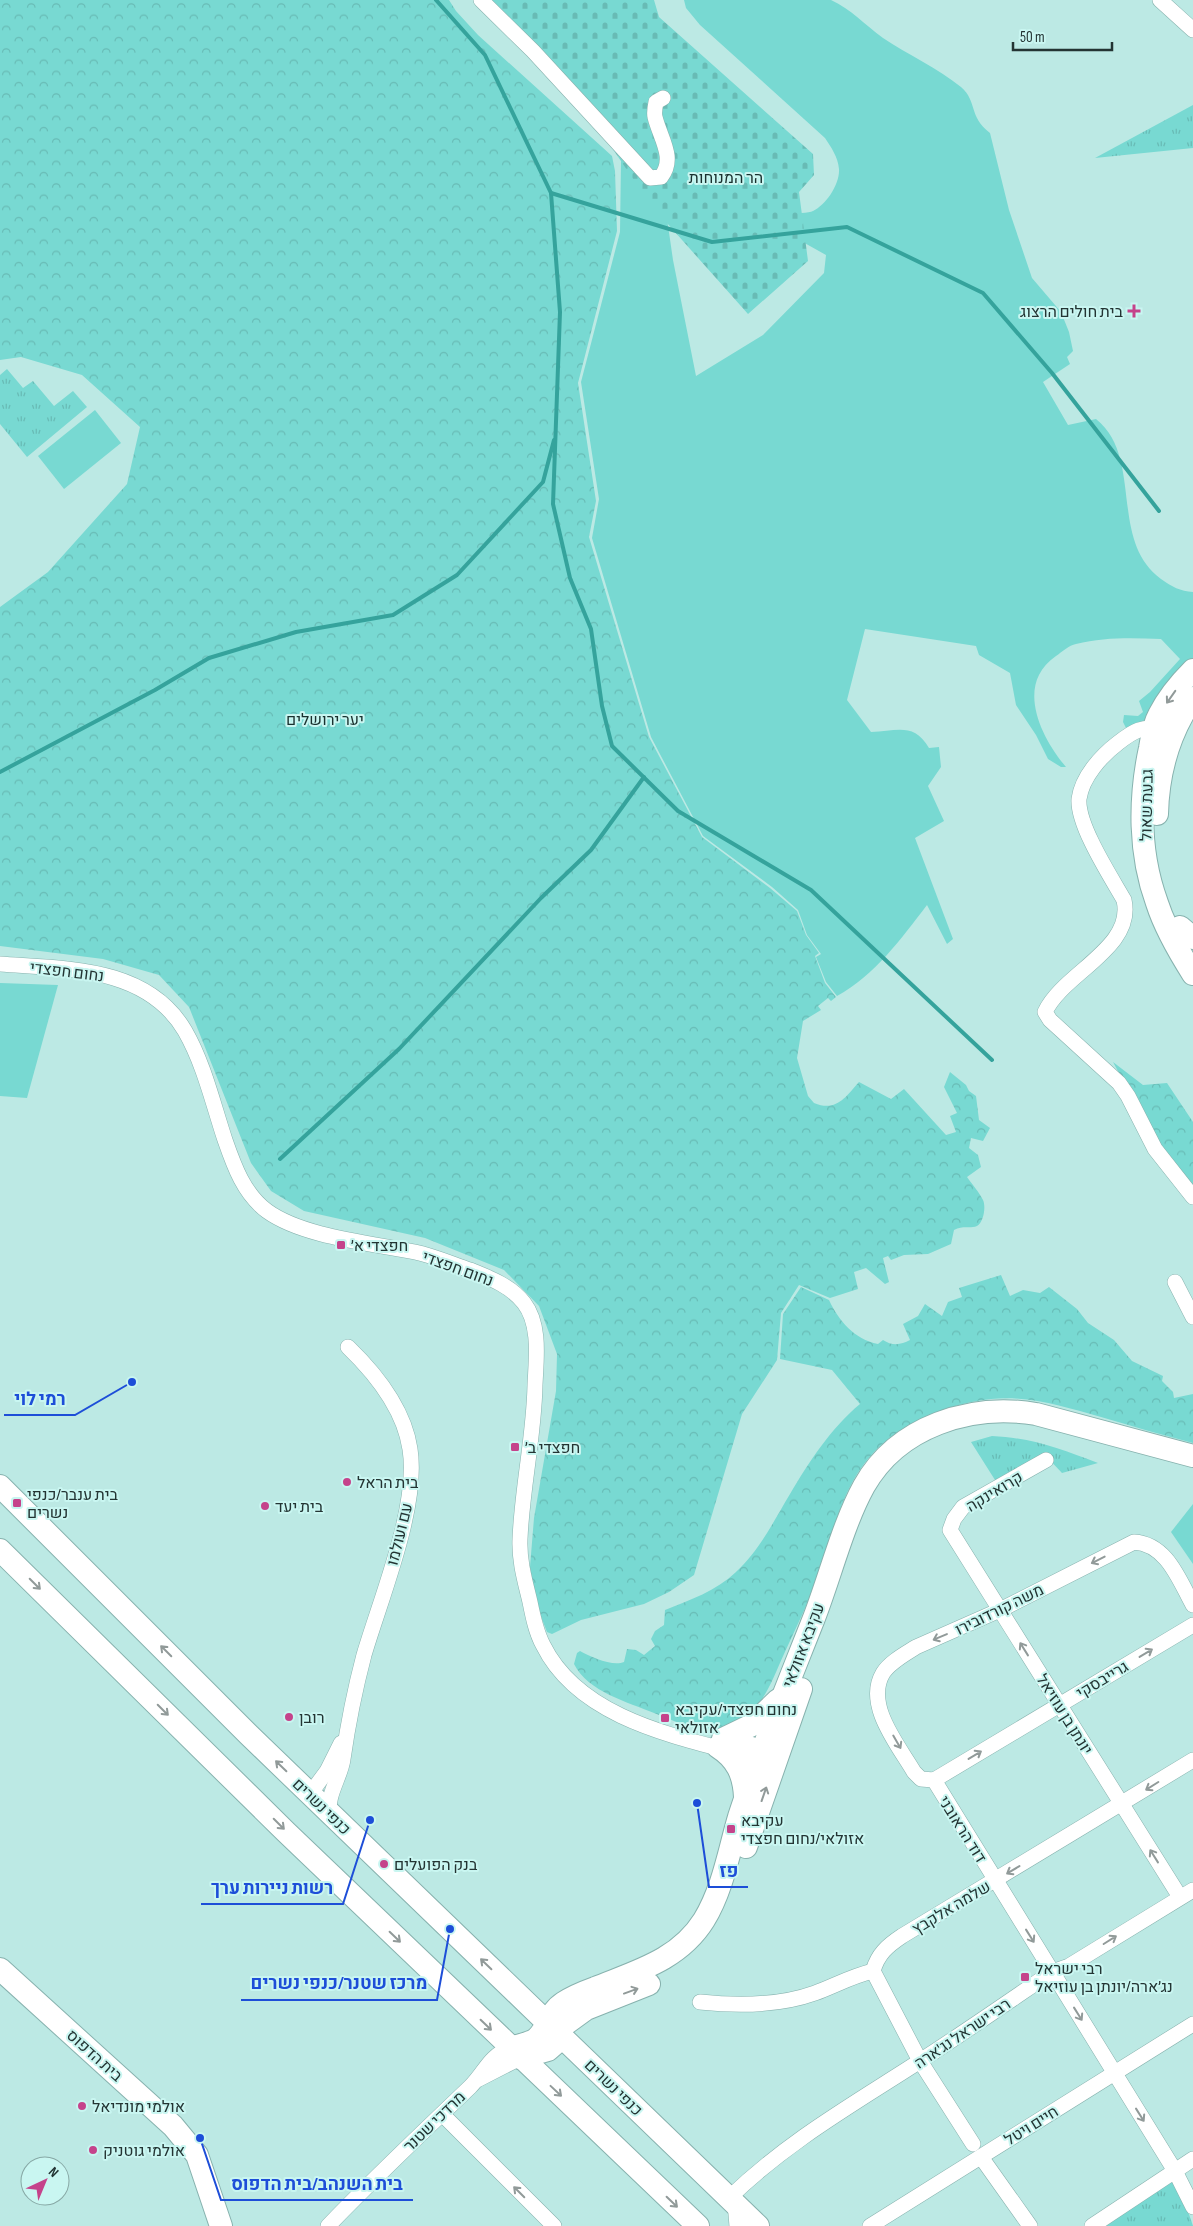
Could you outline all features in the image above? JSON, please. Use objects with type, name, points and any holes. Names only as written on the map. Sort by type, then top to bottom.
[{"type":"street","points":[[481,0],[533,51],[650,178],[661,176],[668,169],[668,159],[654,116],[656,102],[663,98]]},
{"type":"street","points":[[1160,0],[1193,30]]},
{"type":"street","name":"גבעת שאול","points":[[1193,670],[1171,696],[1158,716],[1163,731],[1165,756],[1157,801],[1158,852],[1168,898],[1187,933],[1193,950]]},
{"type":"street","name":"גבעת שאול","points":[[1193,698],[1163,731],[1144,774],[1142,827],[1145,853],[1156,901],[1164,922],[1193,974]]},
{"type":"street","points":[[1163,731],[1135,730],[1116,744],[1095,765],[1084,783],[1079,800],[1086,830],[1124,900],[1127,912],[1117,937],[1057,994],[1045,1012],[1050,1020],[1119,1083],[1128,1096],[1155,1149],[1193,1197]]},
{"type":"street","name":"נחום חפצדי","points":[[0,964],[79,970],[105,974],[143,988],[158,1000],[184,1029],[194,1050],[235,1167],[254,1200],[268,1211],[285,1222],[314,1232],[420,1253],[454,1264],[508,1288],[525,1304],[532,1318],[536,1354],[535,1398],[520,1540],[521,1566],[535,1624],[542,1643],[552,1660],[565,1675],[592,1699],[630,1720],[693,1740],[721,1743],[738,1741],[766,1755]]},
{"type":"street","points":[[1175,1282],[1193,1317]]},
{"type":"street","name":"עם ועולמו","points":[[330,1813],[330,1799],[342,1765],[345,1734],[364,1656],[406,1512],[411,1478],[410,1450],[405,1428],[392,1401],[368,1366],[348,1347]]},
{"type":"street","name":"עקיבא אזולאי","points":[[515,2053],[548,2050],[556,2042],[553,2029],[557,2008],[581,2003],[663,1978],[683,1964],[702,1945],[716,1924],[727,1901],[784,1694],[856,1502],[875,1470],[901,1445],[916,1435],[953,1418],[981,1412],[1016,1410],[1193,1456]]},
{"type":"street","name":"עקיבא אזולאי","points":[[581,2003],[658,1963],[680,1947],[694,1933],[714,1902],[745,1800],[766,1755],[864,1512],[883,1480],[907,1456],[937,1437],[958,1429],[999,1421],[1020,1422],[1193,1466]]},
{"type":"street","name":"קרואינקה","points":[[950,1530],[954,1519],[963,1507],[1046,1460]]},
{"type":"street","name":"כנפי נשרים","points":[[0,1486],[310,1794],[553,2029],[734,2197],[758,2226]]},
{"type":"street","name":"יונתן בן עוזיאל","points":[[950,1530],[1122,1804],[1187,1893]]},
{"type":"street","name":"משה קורדובירו","points":[[878,1698],[879,1684],[883,1673],[916,1647],[1000,1610],[1127,1544],[1142,1542],[1158,1550],[1166,1558],[1193,1605]]},
{"type":"street","points":[[0,1550],[286,1832],[698,2226]]},
{"type":"street","name":"גרייבסקי","points":[[934,1780],[1193,1625]]},
{"type":"street","points":[[745,1800],[744,1781],[739,1768],[721,1743],[752,1725],[784,1694]]},
{"type":"street","name":"דוד הראובני","points":[[878,1698],[883,1719],[914,1772],[921,1779],[934,1780],[1175,2171],[1193,2207]]},
{"type":"street","name":"עם ועולמו","points":[[310,1794],[327,1770],[345,1734]]},
{"type":"street","name":"שלמה אלקבץ","points":[[872,1971],[878,1957],[887,1946],[1193,1760]]},
{"type":"street","name":"רבי ישראל נג'ארה","points":[[734,2197],[785,2149],[836,2112],[920,2061],[1052,1972],[1069,1966],[1187,1893]]},
{"type":"street","name":"בית הדפוס","points":[[0,1969],[173,2126],[197,2155],[221,2226]]},
{"type":"street","points":[[700,2002],[742,2005],[777,2002],[814,1994],[872,1971],[920,2061],[972,2144]]},
{"type":"street","points":[[521,1998],[581,2003],[576,2030],[576,2042],[581,2055]]},
{"type":"street","name":"חיים ויטל","points":[[870,2226],[1193,2024]]},
{"type":"street","name":"מרדכי שטנר","points":[[328,2226],[477,2079],[515,2053]]},
{"type":"street","points":[[442,2114],[554,2226]]},
{"type":"street","points":[[981,2157],[1030,2226]]},
{"type":"street","points":[[1092,2226],[1193,2159]]},
{"type":"street","points":[[734,2197],[737,2226]]},
{"type":"green space","name":"יער ירושלים","points":[[0,0],[449,0],[456,11],[478,35],[612,156],[615,171],[617,231],[578,383],[596,501],[589,537],[649,737],[702,837],[770,888],[797,911],[806,935],[819,953],[815,956],[825,983],[836,997],[831,1001],[828,998],[818,1006],[821,1010],[803,1021],[797,1058],[808,1096],[814,1103],[828,1106],[834,1105],[840,1102],[859,1082],[891,1099],[904,1089],[946,1135],[956,1132],[950,1116],[957,1113],[944,1087],[950,1072],[976,1096],[979,1120],[990,1128],[983,1141],[971,1138],[969,1148],[978,1155],[981,1167],[967,1177],[980,1194],[984,1203],[983,1218],[977,1226],[954,1230],[951,1244],[928,1254],[904,1255],[891,1260],[888,1256],[883,1258],[889,1282],[885,1284],[866,1268],[854,1272],[858,1289],[830,1298],[799,1285],[781,1313],[777,1360],[742,1414],[694,1575],[669,1592],[644,1604],[581,1620],[552,1634],[547,1632],[536,1604],[530,1567],[534,1518],[556,1391],[557,1354],[539,1306],[504,1270],[425,1238],[304,1211],[271,1191],[251,1163],[189,1007],[159,975],[103,959],[0,946],[0,607],[48,572],[127,484],[140,427],[82,375],[21,357],[0,360]]},
{"type":"green space","name":"הר המנוחות","points":[[483,0],[654,0],[659,17],[813,154],[814,175],[799,192],[808,261],[748,314],[650,204],[577,96]]},
{"type":"green space","points":[[684,0],[831,0],[883,38],[961,87],[970,98],[979,121],[990,133],[1009,210],[1032,278],[1061,312],[1069,332],[1073,351],[1067,357],[1070,364],[1043,382],[1068,425],[1096,419],[1110,435],[1119,455],[1124,476],[1135,543],[1145,562],[1161,579],[1169,584],[1180,590],[1193,592],[1193,659],[1176,679],[1152,716],[1127,730],[1123,722],[1124,715],[1138,716],[1143,712],[1139,701],[1150,692],[1180,659],[1161,639],[1108,639],[1076,644],[1056,656],[1044,668],[1037,681],[1034,695],[1036,710],[1048,741],[1066,767],[1061,767],[1048,759],[1036,735],[1016,705],[1010,673],[979,655],[976,646],[865,629],[847,700],[871,732],[911,731],[917,734],[929,748],[939,747],[941,767],[928,786],[944,821],[915,838],[953,939],[947,944],[927,905],[875,967],[837,996],[826,982],[816,957],[821,954],[807,935],[798,910],[772,887],[703,836],[651,737],[592,538],[599,499],[581,382],[620,232],[621,161],[661,177],[673,260],[696,376],[763,335],[824,273],[826,255],[751,213],[801,213],[818,208],[835,187],[839,175],[834,152],[825,138],[700,25],[686,8]]},
{"type":"green space","points":[[1193,105],[1193,148],[1095,158]]},
{"type":"green space","points":[[7,369],[23,388],[33,381],[54,406],[73,391],[87,407],[27,457],[0,424],[0,375]]},
{"type":"green space","points":[[95,410],[121,443],[64,489],[38,456]]},
{"type":"green space","points":[[0,983],[58,985],[27,1098],[0,1096]]},
{"type":"green space","points":[[1113,1062],[1143,1085],[1167,1083],[1193,1122],[1193,1190],[1152,1135]]},
{"type":"green space","points":[[1001,1275],[1010,1296],[1023,1290],[1040,1293],[1049,1287],[1077,1309],[1088,1323],[1114,1340],[1132,1361],[1163,1376],[1162,1381],[1173,1392],[1174,1398],[1193,1394],[1193,1443],[1074,1409],[1033,1400],[991,1399],[968,1403],[935,1413],[889,1438],[875,1451],[858,1473],[846,1494],[808,1601],[771,1683],[758,1704],[743,1718],[731,1725],[718,1729],[694,1728],[609,1695],[580,1674],[574,1664],[577,1653],[580,1651],[614,1663],[624,1662],[627,1649],[636,1650],[644,1655],[655,1646],[651,1639],[655,1631],[664,1625],[665,1610],[711,1590],[736,1572],[759,1545],[821,1446],[849,1413],[860,1404],[832,1370],[780,1359],[783,1314],[801,1287],[829,1300],[848,1328],[862,1338],[878,1344],[883,1340],[896,1344],[910,1340],[903,1324],[918,1316],[925,1304],[942,1316],[948,1302],[962,1297],[959,1288]]},
{"type":"green space","points":[[992,1436],[1034,1442],[1098,1463],[1062,1473],[1044,1454],[995,1480],[971,1442]]},
{"type":"green space","points":[[1193,1504],[1193,1564],[1171,1532]]},
{"type":"green space","points":[[1172,2177],[1182,2194],[1193,2226],[1099,2226]]},
{"type":"waterway","points":[[436,0],[485,55],[551,193],[560,312],[553,504],[570,578],[591,629],[602,706],[612,746],[678,811],[811,890],[992,1060]]},
{"type":"waterway","points":[[551,193],[712,242],[847,227],[983,293],[1052,373],[1159,511]]},
{"type":"waterway","points":[[0,772],[155,690],[209,658],[296,632],[393,615],[457,575],[543,482],[554,440]]},
{"type":"waterway","points":[[280,1159],[399,1049],[541,898],[591,850],[644,777]]},
{"type":"place","name":"בית חולים הרצוג","points":[[1134,311]]},
{"type":"place","name":"חפצדי א׳","points":[[341,1245]]},
{"type":"place","name":"רמי לוי","points":[[132,1382]]},
{"type":"place","name":"חפצדי ב׳","points":[[515,1447]]},
{"type":"place","name":"בית הראל","points":[[347,1482]]},
{"type":"place","name":"בית ענבר/כנפי נשרים","points":[[17,1503]]},
{"type":"place","name":"בית יעד","points":[[265,1506]]},
{"type":"place","name":"רובן","points":[[289,1717]]},
{"type":"place","name":"נחום חפצדי/עקיבא אזולאי","points":[[665,1718]]},
{"type":"place","name":"פז","points":[[697,1803]]},
{"type":"place","name":"רשות ניירות ערך","points":[[370,1820]]},
{"type":"place","name":"עקיבא אזולאי/נחום חפצדי","points":[[731,1829]]},
{"type":"place","name":"בנק הפועלים","points":[[384,1864]]},
{"type":"place","name":"מרכז שטנר/כנפי נשרים","points":[[450,1929]]},
{"type":"place","name":"רבי ישראל נג׳ארה/יונתן בן עוזיאל","points":[[1025,1977]]},
{"type":"place","name":"אולמי מונדיאל","points":[[82,2106]]},
{"type":"place","name":"בית השנהב/בית הדפוס","points":[[200,2138]]},
{"type":"place","name":"אולמי גוטניק","points":[[93,2150]]}]
